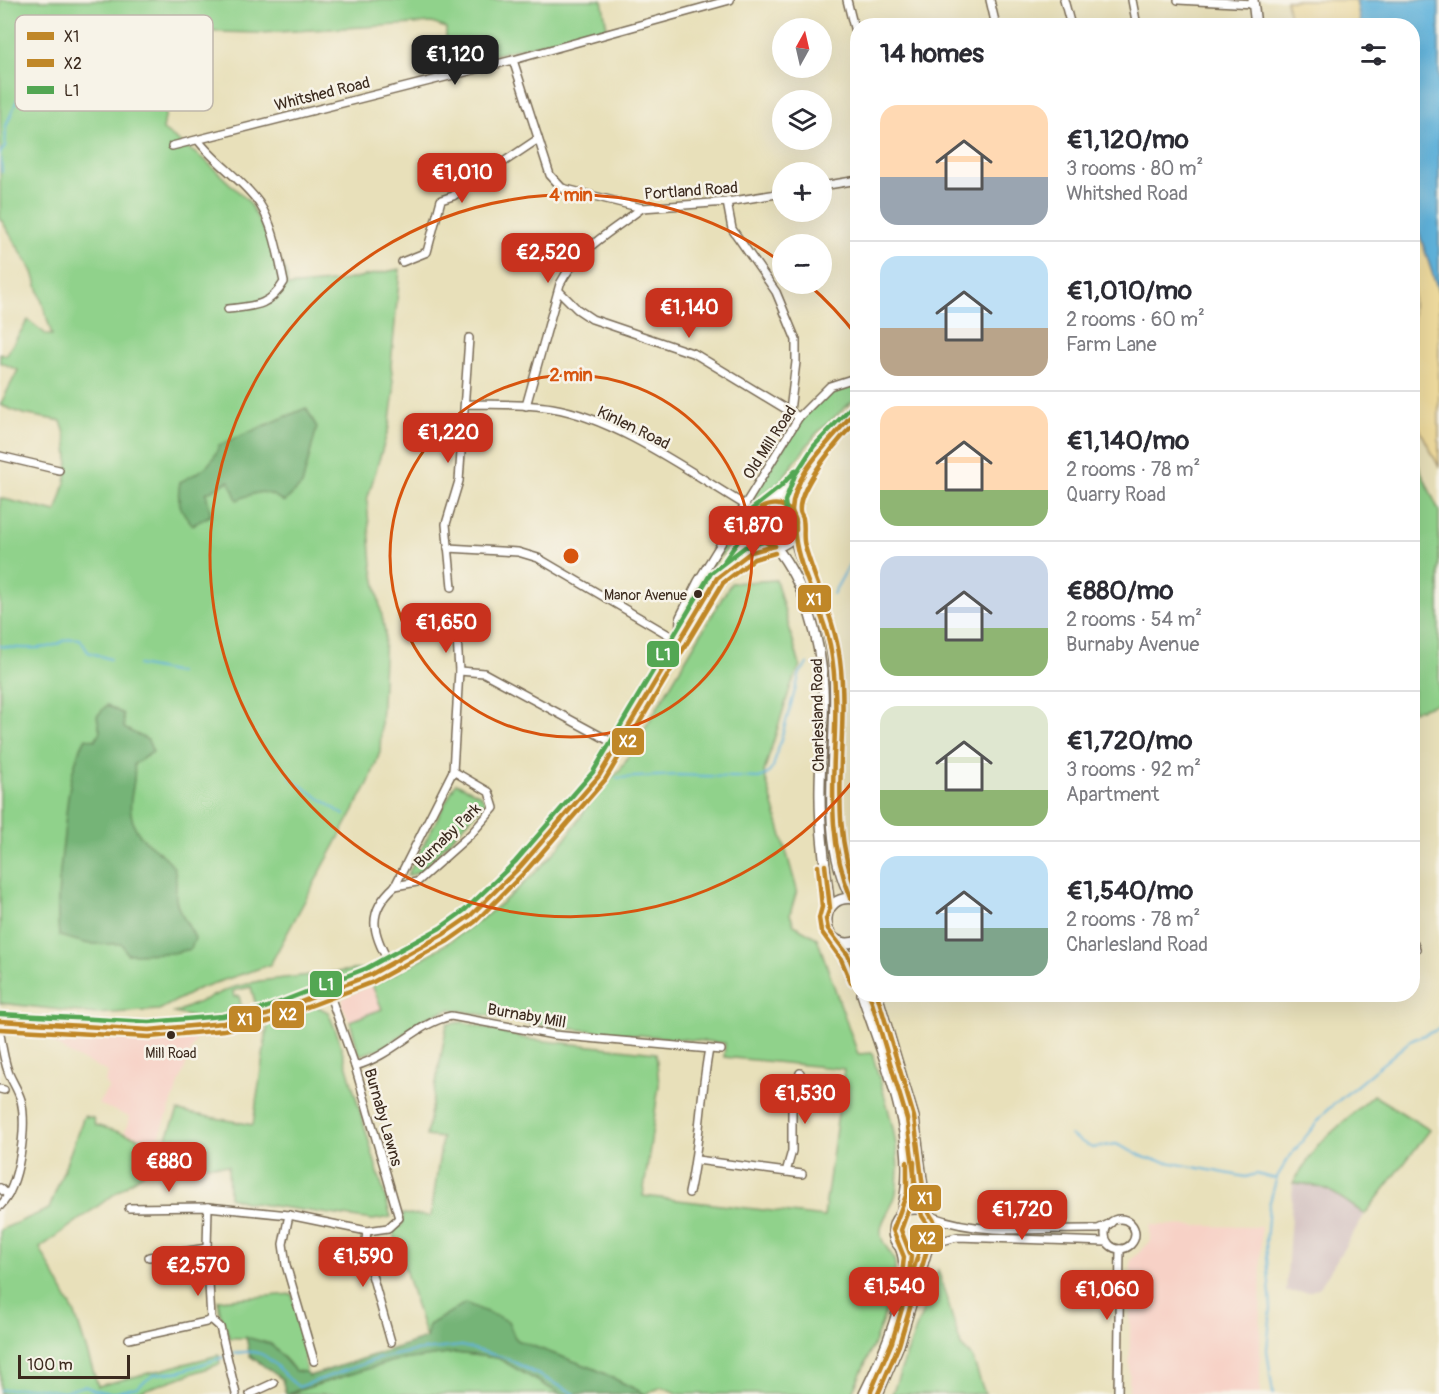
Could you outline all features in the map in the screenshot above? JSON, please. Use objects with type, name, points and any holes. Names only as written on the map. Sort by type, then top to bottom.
[{"type":"main road","points":[[1253,2],[1255,18]]},
{"type":"main road","points":[[0,1021],[148,1030],[267,1015],[390,964],[470,916],[564,820],[599,776],[717,579],[754,532],[755,516],[761,508],[772,503],[802,476],[850,417]]},
{"type":"main road","points":[[792,512],[802,476]]},
{"type":"main road","points":[[730,565],[772,546],[785,544],[794,534],[796,521],[792,512],[782,505],[772,503]]},
{"type":"main road","points":[[754,532],[762,542],[772,546]]},
{"type":"main road","name":"Charlesland Road","points":[[794,534],[831,645],[835,708],[832,806],[840,874],[850,892]]},
{"type":"main road","name":"Charlesland Road","points":[[772,546],[783,556],[800,592],[819,651],[823,687],[820,823],[830,908],[826,919],[828,929],[838,941]]},
{"type":"main road","points":[[830,908],[840,900],[850,899]]},
{"type":"main road","points":[[838,941],[850,942]]},
{"type":"main road","points":[[838,941],[850,960]]},
{"type":"main road","points":[[864,1394],[885,1347],[900,1298],[904,1257],[893,1230],[907,1193],[908,1168],[904,1134],[892,1088],[865,1002]]},
{"type":"main road","points":[[878,1394],[899,1345],[938,1231],[924,1195],[914,1116],[879,1002]]},
{"type":"main road","points":[[901,1213],[915,1208],[931,1215]]},
{"type":"main road","points":[[900,1247],[912,1253],[931,1246]]},
{"type":"street","points":[[695,0],[697,9]]},
{"type":"street","name":"Whitshed Road","points":[[172,146],[513,60],[730,0]]},
{"type":"street","points":[[847,0],[852,18]]},
{"type":"street","points":[[990,0],[994,18]]},
{"type":"street","points":[[1064,0],[1069,18]]},
{"type":"street","points":[[1132,0],[1135,18]]},
{"type":"street","points":[[1178,0],[1253,2]]},
{"type":"street","name":"Portland Road","points":[[513,60],[550,175],[562,188],[642,208],[727,202],[772,195]]},
{"type":"street","points":[[402,262],[427,252],[441,200],[453,196],[538,139]]},
{"type":"street","points":[[198,140],[210,156],[258,203],[274,235],[284,282],[276,295],[267,302],[228,309]]},
{"type":"street","points":[[832,184],[850,181]]},
{"type":"street","points":[[727,202],[732,229],[776,292],[796,340],[796,362],[790,411]]},
{"type":"street","points":[[526,406],[559,291],[568,269],[583,251],[642,208]]},
{"type":"street","points":[[559,291],[577,309],[592,319],[695,354],[799,417]]},
{"type":"street","points":[[452,587],[446,524],[459,480],[469,338]]},
{"type":"street","name":"Old Mill Road","points":[[679,640],[680,617],[720,543],[799,417],[830,386],[850,379]]},
{"type":"street","name":"Kinlen Road","points":[[465,404],[553,408],[601,423],[650,448],[745,505]]},
{"type":"street","points":[[0,456],[59,470]]},
{"type":"street","points":[[448,548],[518,552],[538,558],[679,640]]},
{"type":"street","name":"Burnaby Park","points":[[390,964],[379,942],[373,918],[382,898],[395,886],[453,771],[459,671],[457,636]]},
{"type":"street","points":[[459,671],[484,673],[617,746]]},
{"type":"street","name":"Burnaby Park","points":[[395,886],[417,882],[471,834],[494,808],[489,792],[453,771]]},
{"type":"street","name":"Burnaby Lawns","points":[[129,1208],[208,1207],[289,1215],[367,1231],[388,1228],[399,1218],[355,1066],[328,990]]},
{"type":"street","name":"Burnaby Mill","points":[[355,1066],[390,1052],[434,1019],[451,1016],[554,1035],[720,1050]]},
{"type":"street","points":[[0,1034],[3,1065],[21,1101],[23,1119],[21,1152],[8,1195],[0,1206]]},
{"type":"street","points":[[689,1193],[697,1160],[702,1089],[709,1049]]},
{"type":"street","points":[[786,1172],[792,1151],[792,1103],[800,1073]]},
{"type":"street","points":[[697,1160],[802,1174]]},
{"type":"street","points":[[0,1188],[8,1195]]},
{"type":"street","points":[[208,1207],[207,1248],[211,1319],[220,1327],[237,1394]]},
{"type":"street","points":[[289,1215],[283,1244],[286,1265],[314,1360]]},
{"type":"street","points":[[931,1215],[956,1226],[978,1228],[1098,1229],[1124,1220],[1134,1229],[1132,1243],[1120,1249]]},
{"type":"street","points":[[1107,1242],[1106,1232],[1111,1223]]},
{"type":"street","points":[[367,1231],[366,1250],[392,1342]]},
{"type":"street","points":[[931,1246],[966,1237],[1107,1242],[1120,1249]]},
{"type":"street","points":[[148,1257],[207,1248]]},
{"type":"street","points":[[1118,1394],[1120,1249]]},
{"type":"street","points":[[129,1339],[211,1319]]},
{"type":"street","points":[[250,1394],[274,1383]]},
{"type":"shaded area","points":[[372,985],[382,1009],[350,1021],[342,1005],[343,998]]},
{"type":"shaded area","points":[[37,1031],[123,1038],[197,1035],[157,1143],[125,1132],[130,1117],[98,1104],[109,1087],[105,1082],[108,1072],[71,1055],[55,1044],[51,1037]]},
{"type":"shaded area","points":[[1293,1183],[1313,1184],[1332,1190],[1365,1214],[1320,1287],[1309,1292],[1286,1292]]},
{"type":"shaded area","points":[[1150,1225],[1261,1227],[1260,1394],[1129,1394],[1131,1260],[1150,1242]]},
{"type":"green space","points":[[0,0],[602,0],[607,28],[446,66],[446,28],[432,23],[260,33],[213,32],[213,15],[15,15],[15,111],[166,111],[163,130],[206,161],[249,202],[287,274],[287,286],[340,281],[400,269],[391,365],[394,391],[389,427],[367,500],[372,565],[385,632],[380,752],[369,782],[270,965],[200,988],[159,1010],[96,1014],[0,1003],[0,498],[56,512],[64,489],[68,456],[61,421],[23,414],[0,405],[18,370],[0,362],[0,353],[6,355],[28,320],[47,335],[52,335],[33,272],[0,218]]},
{"type":"green space","points":[[850,383],[850,403],[816,434],[778,484],[752,502],[746,510],[741,537],[718,558],[687,609],[697,586],[797,425],[823,397]]},
{"type":"green space","points":[[306,408],[317,427],[302,485],[284,502],[261,492],[237,500],[229,481],[206,493],[211,515],[193,525],[180,505],[180,482],[209,464],[219,445]]},
{"type":"green space","points":[[1420,469],[1439,511],[1439,703],[1420,709]]},
{"type":"green space","points":[[776,580],[800,666],[791,685],[764,772],[797,890],[790,914],[794,925],[817,938],[858,1054],[872,1053],[892,1122],[897,1157],[896,1193],[881,1229],[882,1239],[895,1264],[891,1294],[872,1348],[851,1394],[679,1394],[662,1387],[645,1394],[595,1369],[516,1340],[426,1338],[393,1230],[402,1225],[403,1214],[431,1216],[442,1138],[426,1136],[447,1024],[463,1022],[527,1039],[656,1053],[659,1085],[643,1196],[824,1217],[844,1069],[724,1057],[725,1043],[551,1027],[451,1009],[429,1016],[384,1047],[362,1055],[358,1051],[350,1021],[382,1009],[372,985],[422,959],[473,925],[519,888],[559,847],[594,797],[619,772],[731,583]]},
{"type":"green space","points":[[107,705],[123,714],[124,728],[148,740],[153,752],[134,764],[131,813],[133,823],[141,837],[173,866],[176,874],[177,902],[195,938],[191,949],[173,953],[127,954],[122,944],[89,944],[59,936],[59,884],[71,779],[79,751],[86,738],[95,740],[100,731],[97,716]]},
{"type":"green space","points":[[456,783],[481,795],[485,803],[420,872],[407,876]]},
{"type":"green space","points":[[361,969],[362,972],[323,989],[257,1009],[251,987],[233,991],[234,997],[239,996],[242,1010],[239,1013],[202,1019],[174,1013],[231,988],[259,981]]},
{"type":"green space","points":[[316,1006],[328,1012],[338,1036],[391,1217],[373,1220],[245,1202],[229,1197],[228,1166],[182,1163],[152,1167],[40,1248],[75,1314],[98,1386],[219,1355],[220,1364],[132,1394],[0,1394],[0,1230],[49,1209],[84,1116],[93,1118],[95,1125],[157,1143],[159,1138],[166,1139],[178,1111],[253,1125],[268,1022]]},
{"type":"green space","points":[[1373,1095],[1430,1130],[1365,1214],[1325,1189],[1293,1183],[1318,1145]]},
{"type":"green space","points":[[938,1270],[961,1346],[972,1357],[985,1394],[892,1394]]},
{"type":"green space","points":[[292,1294],[309,1353],[304,1359],[306,1372],[295,1371],[275,1349],[259,1341],[230,1338],[220,1313],[218,1300]]},
{"type":"green space","points":[[465,1303],[508,1321],[516,1340],[595,1369],[645,1394],[560,1394],[498,1358],[456,1353],[393,1361],[286,1394],[282,1379],[250,1356],[246,1337],[271,1344],[295,1371],[306,1372],[309,1376],[426,1338],[429,1325]]},
{"type":"green space","points":[[455,1353],[498,1358],[560,1394],[288,1394],[393,1361]]},
{"type":"sand","points":[[1286,0],[1356,0],[1360,18],[1290,18]]},
{"type":"sand","points":[[1420,236],[1439,294],[1439,467],[1420,430]]},
{"type":"water","points":[[1356,0],[1439,0],[1439,294],[1420,236],[1420,18],[1360,18]]},
{"type":"waterway","points":[[2,172],[0,153],[5,147],[6,126],[15,105]]},
{"type":"waterway","points":[[833,594],[850,563]]},
{"type":"waterway","points":[[0,646],[42,648],[75,638],[80,639],[88,652],[110,659]]},
{"type":"waterway","points":[[616,778],[678,775],[759,778],[768,774],[773,767],[800,673],[808,663]]},
{"type":"waterway","points":[[138,665],[179,673]]},
{"type":"waterway","points":[[290,778],[344,815]]},
{"type":"waterway","points":[[1273,1394],[1267,1350],[1271,1309],[1266,1243],[1269,1205],[1277,1177],[1288,1159],[1326,1111],[1410,1041],[1439,1029]]},
{"type":"waterway","points":[[1070,1135],[1092,1148],[1116,1144],[1146,1158],[1246,1177],[1256,1174],[1277,1179]]},
{"type":"waterway","points":[[229,1355],[243,1352],[262,1355],[270,1359],[299,1387],[377,1359],[414,1351],[462,1346],[506,1358],[575,1394]]},
{"type":"waterway","points":[[0,1390],[34,1387],[63,1392],[84,1386],[113,1393],[137,1387],[155,1374],[178,1372],[224,1357]]},
{"type":"transit line","name":"L1","points":[[0,1014],[149,1022],[222,1016],[265,1008],[367,968],[440,928],[465,910],[515,862],[593,772],[711,573],[745,547],[777,538],[786,532],[788,527],[785,501],[795,475],[814,446],[850,408]]},
{"type":"transit line","name":"X1","points":[[850,417],[805,471],[794,496],[792,510],[796,520],[797,550],[830,645],[835,709],[833,803],[835,834],[840,866],[850,895]]},
{"type":"transit line","name":"X2","points":[[850,429],[831,449],[805,489],[800,511],[803,518],[805,546],[838,645],[842,690],[840,807],[850,872]]},
{"type":"transit line","name":"L1","points":[[725,560],[746,530],[747,519],[752,509],[780,487],[796,470]]},
{"type":"transit line","name":"X1","points":[[775,546],[762,540],[755,532],[755,520],[761,508],[768,505],[786,507],[793,516],[796,530]]},
{"type":"transit line","name":"X2","points":[[777,539],[768,536],[763,530],[762,523],[766,514],[771,512],[782,514],[787,520],[789,530]]},
{"type":"transit line","name":"X1","points":[[0,1021],[149,1030],[223,1023],[267,1015],[370,975],[444,934],[470,916],[520,867],[599,776],[717,578],[751,552],[775,546]]},
{"type":"transit line","name":"X2","points":[[0,1029],[149,1037],[224,1030],[268,1022],[373,982],[448,941],[475,922],[525,872],[605,780],[723,583],[754,559],[775,553]]},
{"type":"transit line","name":"X1","points":[[825,865],[830,908],[826,919],[828,929],[850,960]]},
{"type":"transit line","name":"X2","points":[[818,866],[822,907],[819,918],[821,931],[841,959],[850,981]]},
{"type":"transit line","name":"X2","points":[[871,1391],[892,1342],[920,1248],[930,1234],[930,1228],[922,1216],[917,1197],[907,1119],[872,1002]]},
{"type":"transit line","name":"X1","points":[[878,1394],[899,1345],[927,1250],[937,1236],[937,1226],[929,1213],[924,1195],[914,1117],[879,1002]]},
{"type":"transit line","name":"X1","points":[[900,1294],[904,1257],[893,1230],[907,1193],[907,1162]]},
{"type":"transit line","name":"X2","points":[[907,1295],[911,1256],[901,1230],[914,1194],[914,1162]]},
{"type":"place","name":"Manor Avenue","points":[[698,594]]},
{"type":"place","name":"Mill Road","points":[[171,1035]]}]
